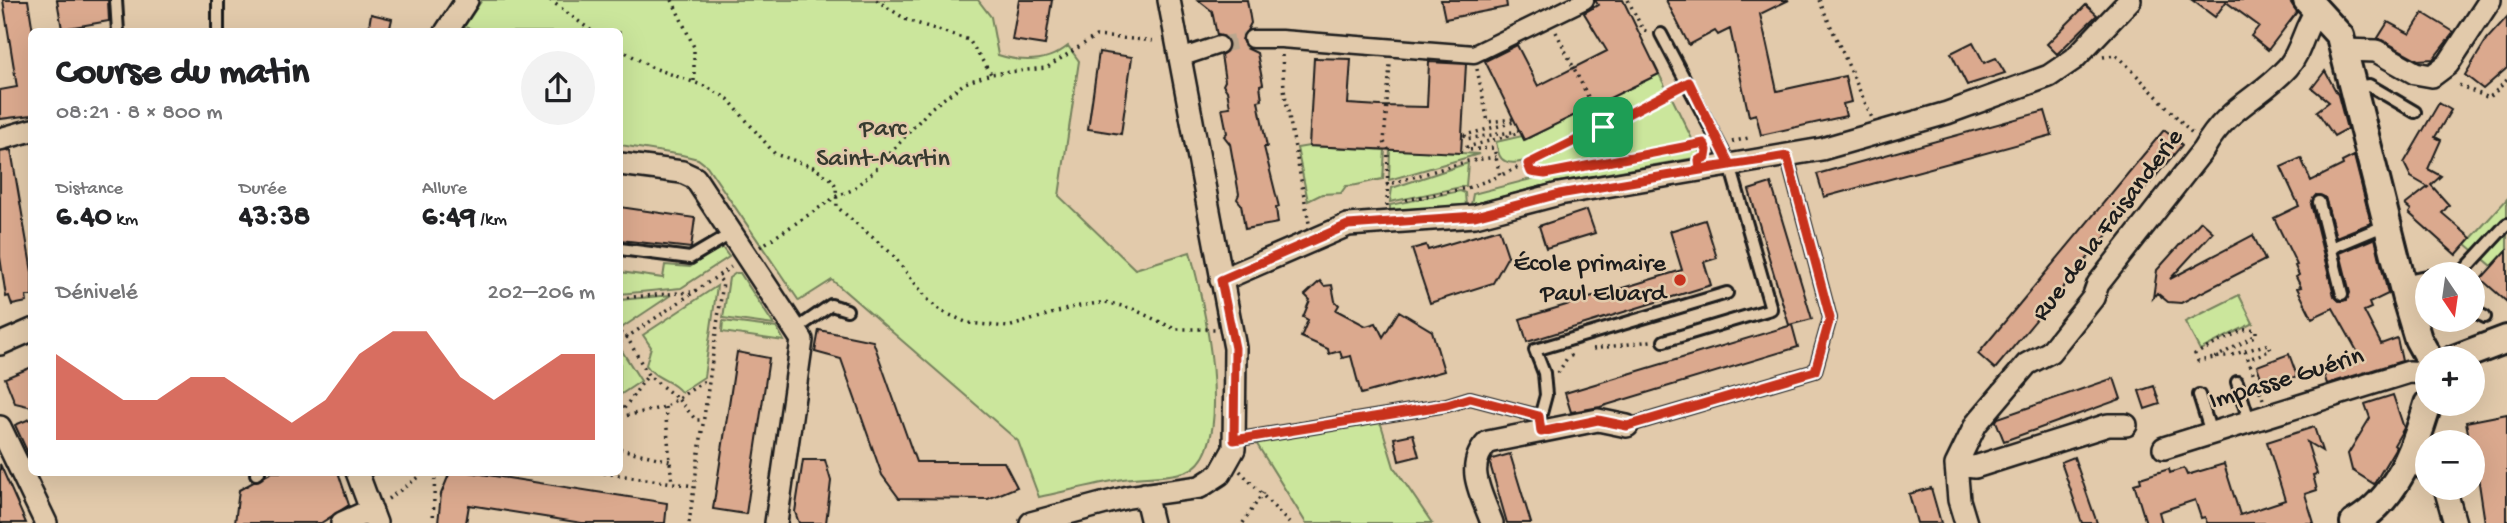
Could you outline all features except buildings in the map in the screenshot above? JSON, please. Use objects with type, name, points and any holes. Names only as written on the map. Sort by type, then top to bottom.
[{"type":"street","points":[[449,28],[467,0]]},
{"type":"street","points":[[1031,523],[1145,494],[1200,487],[1228,464],[1234,440],[1235,348],[1169,0]]},
{"type":"street","points":[[1252,40],[1281,39],[1474,54],[1585,0]]},
{"type":"street","points":[[1221,280],[1317,237],[1361,223],[1475,216],[1559,194],[1822,149],[1947,113],[2049,76],[2074,59],[2130,0]]},
{"type":"street","points":[[2343,50],[2376,51],[2415,73],[2432,76],[2448,64],[2490,0]]},
{"type":"street","points":[[2313,5],[2340,36],[2387,225],[2415,279]]},
{"type":"street","name":"Rue de la Faisanderie","points":[[1956,465],[1976,424],[2027,365],[2050,352],[2094,298],[2098,284],[2203,150],[2216,128],[2289,66],[2313,5]]},
{"type":"street","points":[[1180,58],[1219,45]]},
{"type":"street","points":[[0,139],[28,131]]},
{"type":"street","points":[[623,164],[682,173],[695,178],[734,232],[802,340],[776,523]]},
{"type":"street","points":[[0,342],[28,332]]},
{"type":"street","points":[[2485,347],[2507,339]]},
{"type":"street","name":"Impasse Guérin","points":[[2164,448],[2257,414],[2415,372]]},
{"type":"street","points":[[1492,523],[1473,467],[1478,452],[1488,443],[1540,424],[1598,420],[1627,426]]},
{"type":"street","points":[[1966,523],[1959,500],[1956,465],[1975,467],[2108,425],[2126,425]]},
{"type":"street","points":[[0,427],[46,523]]},
{"type":"street","points":[[2354,523],[2415,469]]},
{"type":"street","points":[[342,523],[373,517],[358,476]]},
{"type":"street","points":[[1145,494],[1152,523]]},
{"type":"street","points":[[2448,500],[2455,523]]},
{"type":"lane","points":[[116,0],[118,28]]},
{"type":"lane","points":[[218,0],[218,28]]},
{"type":"lane","points":[[1661,34],[1689,82],[1730,165],[1771,309],[1664,341]]},
{"type":"lane","points":[[2351,88],[2369,85],[2415,112]]},
{"type":"lane","points":[[1627,426],[1815,371],[1830,318],[1787,156]]},
{"type":"lane","points":[[2319,202],[2342,294]]},
{"type":"lane","points":[[2472,262],[2507,223]]},
{"type":"lane","points":[[2331,248],[2387,225]]},
{"type":"lane","points":[[623,249],[690,258],[734,232]]},
{"type":"lane","points":[[1234,440],[1447,405],[1470,398],[1540,424],[1546,394],[1544,373],[1535,350],[1727,293]]},
{"type":"lane","points":[[795,330],[831,304],[847,310]]},
{"type":"lane","points":[[2237,383],[2257,414]]},
{"type":"lane","points":[[2199,395],[2211,433]]},
{"type":"path","points":[[551,0],[588,28]]},
{"type":"path","points":[[673,0],[694,47],[694,82]]},
{"type":"path","points":[[876,0],[907,20],[969,40],[991,74]]},
{"type":"path","points":[[1628,0],[1643,30],[1661,34]]},
{"type":"path","points":[[1819,0],[1870,112]]},
{"type":"path","points":[[1549,18],[1603,127]]},
{"type":"path","points":[[623,340],[837,196],[852,190],[875,170],[941,100],[965,83],[991,74],[1046,68],[1091,39],[1103,35],[1164,42]]},
{"type":"path","points":[[1281,39],[1284,89],[1309,224],[1317,237]]},
{"type":"path","points":[[1387,175],[1388,149],[1384,142],[1391,48]]},
{"type":"path","points":[[623,50],[651,66],[694,82],[728,99],[775,154],[813,167],[831,179],[837,196],[837,207],[891,253],[930,302],[961,320],[982,326],[1008,327],[1074,307],[1105,302],[1131,308],[1175,329],[1192,331],[1231,326]]},
{"type":"path","points":[[1474,54],[1500,176]]},
{"type":"path","points":[[2100,59],[2115,55],[2122,60],[2189,128],[2203,150]]},
{"type":"path","points":[[2459,85],[2489,98],[2507,80]]},
{"type":"path","points":[[1404,201],[1467,188],[1500,176],[1689,82]]},
{"type":"path","points":[[1489,122],[1513,119],[1514,122],[1465,135],[1466,139],[1519,133],[1466,147],[1467,150],[1494,148]]},
{"type":"path","points":[[1720,145],[1752,137]]},
{"type":"path","points":[[1528,164],[1531,172],[1545,174],[1704,143],[1706,157],[1699,160],[1700,169]]},
{"type":"path","points":[[1386,185],[1468,160],[1496,157]]},
{"type":"path","points":[[689,523],[723,283],[718,276]]},
{"type":"path","points":[[623,298],[693,292]]},
{"type":"path","points":[[2215,358],[2258,332],[2256,329],[2244,330],[2195,354],[2198,361],[2215,358],[2231,355],[2268,344],[2270,350],[2248,360]]},
{"type":"path","points":[[623,334],[648,375],[678,398],[696,420],[702,421]]},
{"type":"path","points":[[2224,339],[2231,355]]},
{"type":"path","points":[[1556,377],[1567,358],[1582,350],[1664,341]]},
{"type":"path","points":[[2245,351],[2257,414]]},
{"type":"path","points":[[623,411],[648,375]]},
{"type":"path","points":[[623,414],[665,407],[703,382],[708,384]]},
{"type":"path","points":[[665,407],[672,483]]},
{"type":"path","points":[[623,450],[670,461]]},
{"type":"path","points":[[1228,464],[1263,493],[1289,523]]},
{"type":"path","points":[[373,517],[421,476]]},
{"type":"path","points":[[433,523],[435,476]]},
{"type":"path","points":[[623,476],[694,486]]},
{"type":"path","points":[[1243,523],[1263,493]]},
{"type":"green space","name":"Parc Saint-Martin","points":[[482,0],[978,0],[991,17],[998,55],[1035,60],[1052,56],[1068,46],[1079,61],[1059,196],[1135,269],[1190,252],[1202,301],[1212,369],[1214,404],[1211,434],[1203,458],[1187,471],[1180,473],[1123,479],[1039,497],[1018,441],[832,280],[799,301],[707,166],[698,159],[682,155],[623,145],[623,28],[464,27]]},
{"type":"green space","points":[[1659,74],[1667,90],[1604,123],[1595,105]]},
{"type":"green space","points":[[1671,96],[1695,145],[1546,172],[1539,171],[1538,163]]},
{"type":"green space","points":[[1590,107],[1597,121],[1596,127],[1524,161],[1513,163],[1500,156],[1496,142],[1522,136],[1525,140]]},
{"type":"green space","points":[[1309,146],[1385,150],[1383,179],[1346,186],[1341,193],[1322,194],[1308,201],[1297,148]]},
{"type":"green space","points":[[1390,149],[1479,154],[1389,180]]},
{"type":"green space","points":[[1699,149],[1700,157],[1558,182],[1471,205],[1473,194],[1535,178]]},
{"type":"green space","points":[[1468,163],[1466,186],[1390,202],[1392,188]]},
{"type":"green space","points":[[1460,191],[1465,193],[1466,206],[1390,210],[1390,205]]},
{"type":"green space","points":[[2507,199],[2507,250],[2492,266],[2466,244]]},
{"type":"green space","points":[[721,246],[729,257],[681,288],[623,294],[623,272],[663,278],[665,265],[690,267]]},
{"type":"green space","points":[[740,273],[774,325],[723,318],[729,278]]},
{"type":"green space","points":[[717,286],[704,377],[681,392],[673,384],[654,374],[646,365],[651,347],[643,335]]},
{"type":"green space","points":[[671,295],[623,327],[623,300]]},
{"type":"green space","points":[[2239,295],[2253,323],[2200,350],[2185,322]]},
{"type":"green space","points":[[723,321],[777,328],[784,341],[722,332]]},
{"type":"green space","points":[[623,353],[641,381],[623,393]]},
{"type":"green space","points":[[1380,421],[1394,467],[1432,523],[1306,523],[1255,441]]},
{"type":"tunnel","points":[[1219,45],[1252,39]]},
{"type":"place","name":"École primaire Paul Eluard","points":[[1680,280]]},
{"type":"route","points":[[1603,127],[1528,164],[1531,172],[1545,174],[1696,147],[1704,143],[1706,157],[1699,160],[1700,169],[1730,165],[1771,159],[1787,156],[1830,318],[1815,371],[1627,426],[1598,420],[1541,432],[1539,416],[1470,398],[1447,405],[1234,440],[1235,348],[1221,280],[1348,225],[1475,216],[1559,194],[1730,165],[1689,82],[1603,127]]}]
